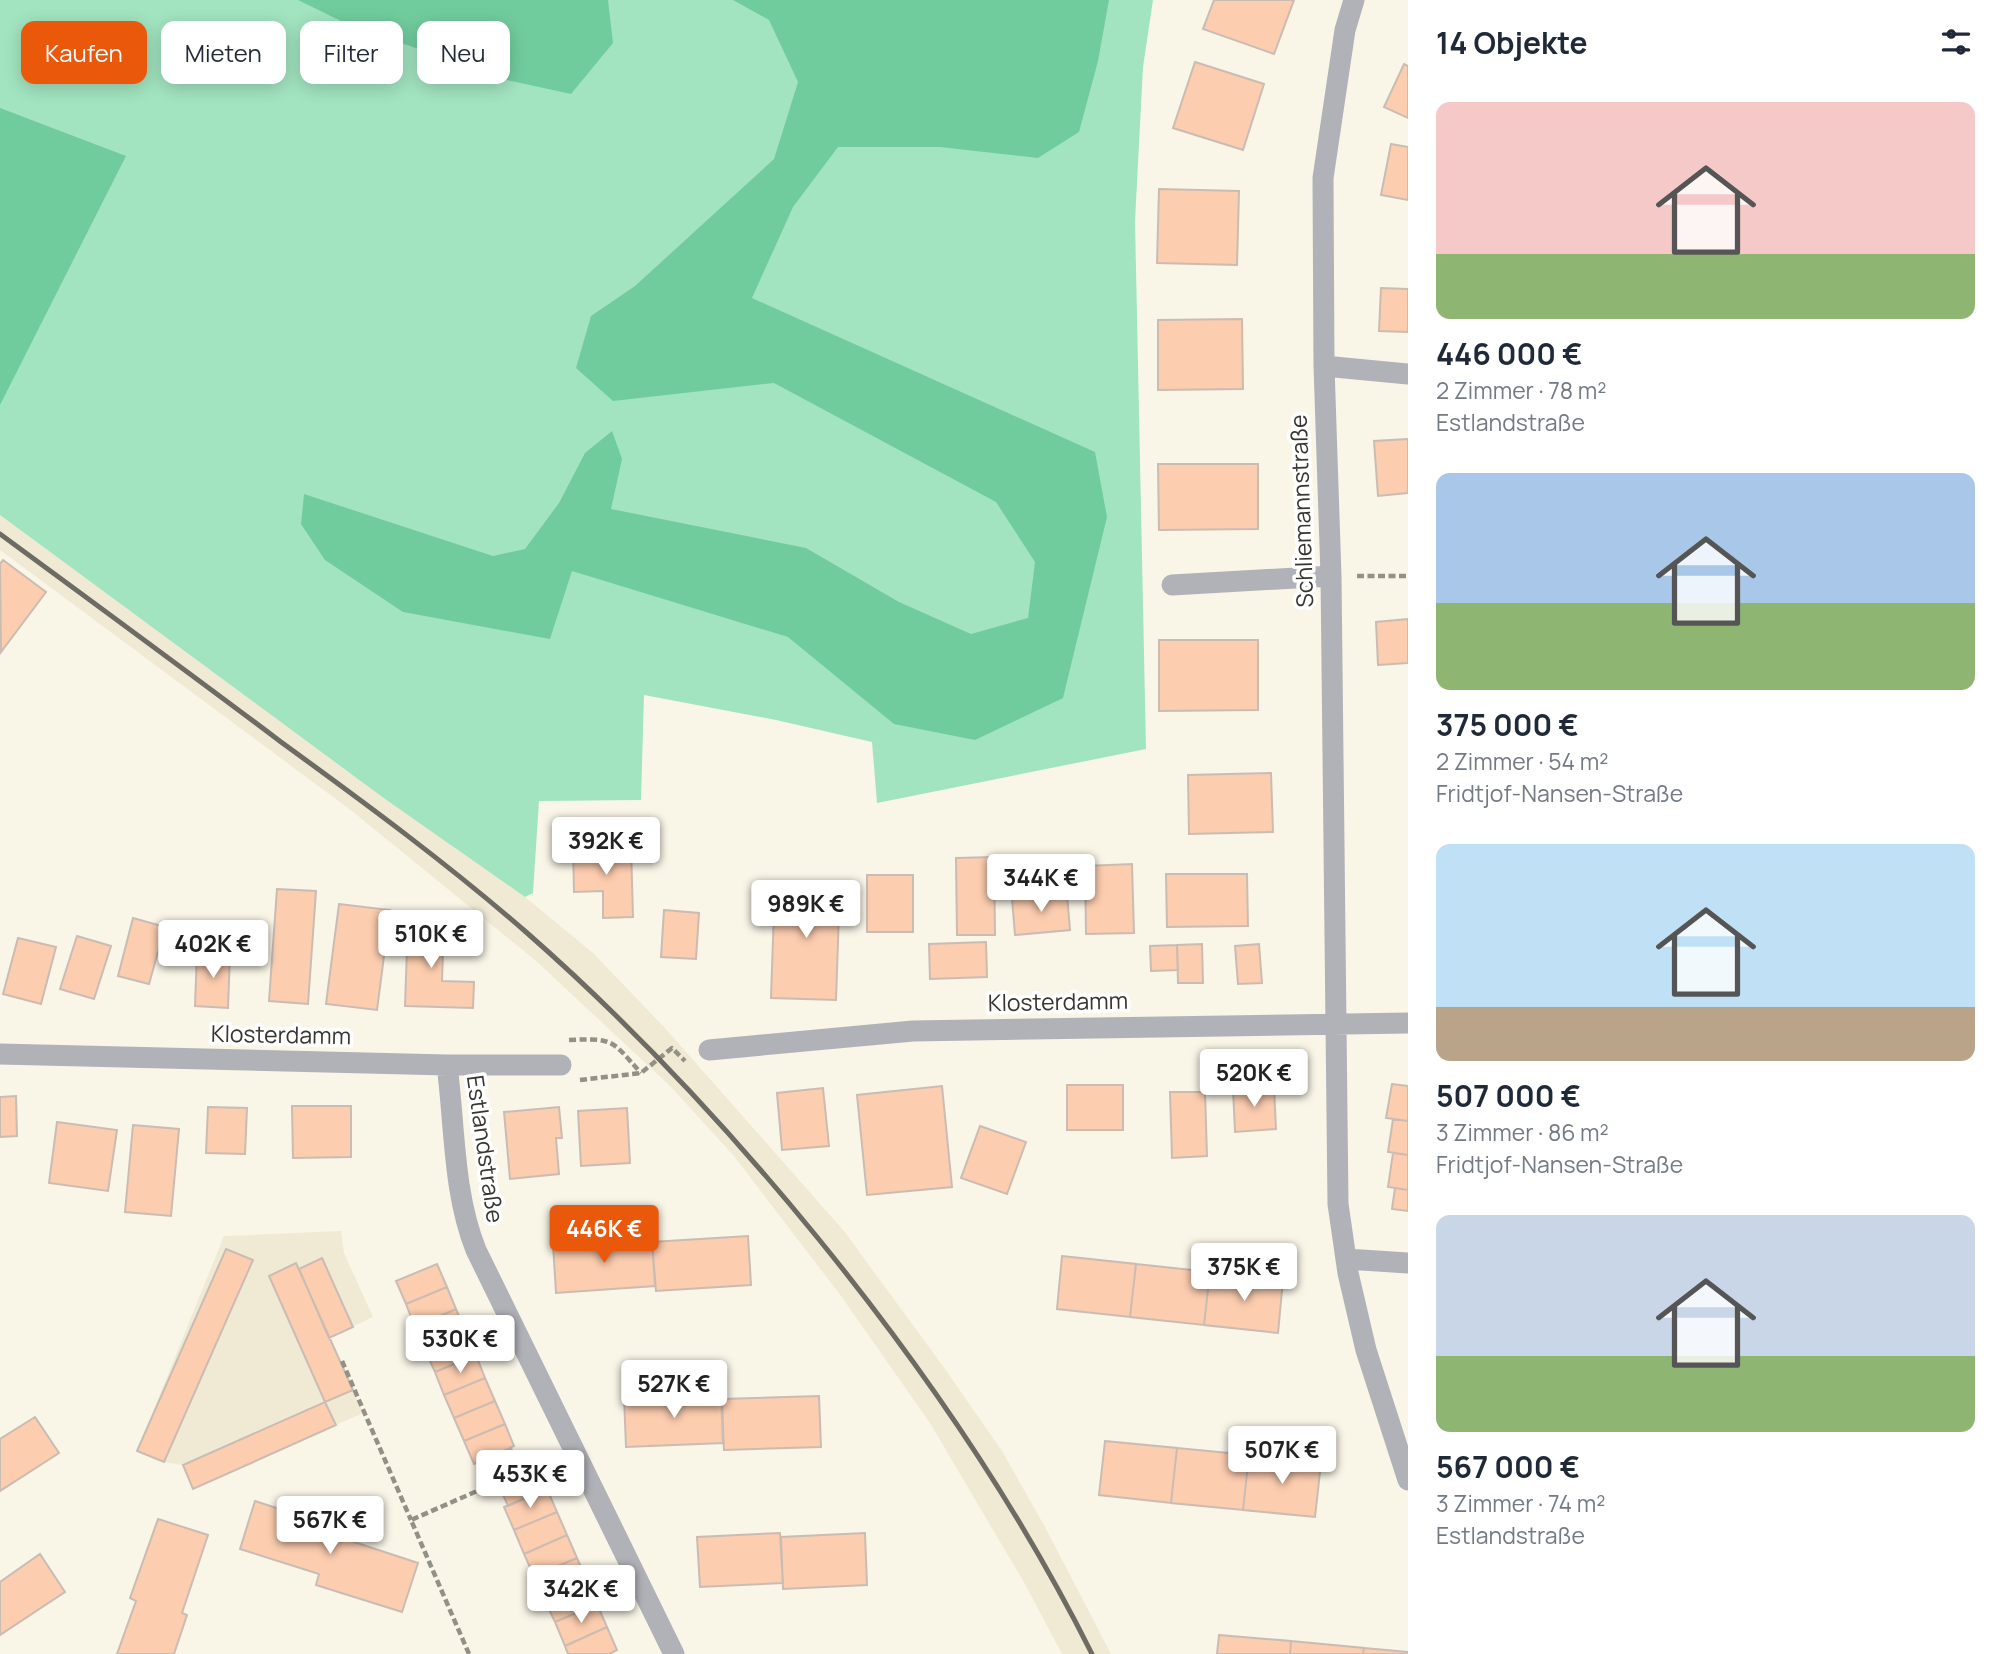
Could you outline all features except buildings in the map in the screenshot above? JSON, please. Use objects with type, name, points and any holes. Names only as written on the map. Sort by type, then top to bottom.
[{"type":"street","name":"Schliemannstraße","points":[[1354,0],[1345,30],[1323,178],[1324,366],[1331,576],[1338,1204],[1346,1259],[1366,1350],[1408,1480]]},
{"type":"street","points":[[1324,366],[1408,374]]},
{"type":"street","points":[[1172,585],[1331,576]]},
{"type":"street","name":"Klosterdamm","points":[[709,1051],[913,1031],[1408,1023]]},
{"type":"street","name":"Klosterdamm","points":[[0,1054],[447,1065],[561,1065]]},
{"type":"street","name":"Estlandstraße","points":[[447,1065],[460,1191],[467,1227],[674,1654]]},
{"type":"street","points":[[1346,1259],[1408,1263]]},
{"type":"path","points":[[1331,576],[1408,576]]},
{"type":"path","points":[[560,1040],[601,1038],[613,1043],[641,1073]]},
{"type":"path","points":[[580,1080],[641,1073],[672,1048],[688,1064]]},
{"type":"path","points":[[342,1361],[469,1654]]},
{"type":"path","points":[[411,1520],[573,1448]]},
{"type":"shaded area","points":[[0,515],[385,799],[525,897],[593,953],[664,1027],[844,1231],[1002,1451],[1111,1654],[1062,1654],[1025,1584],[930,1423],[841,1296],[734,1156],[670,1086],[535,960],[352,811],[0,550]]},
{"type":"shaded area","points":[[341,1231],[344,1253],[373,1317],[329,1338],[363,1413],[193,1489],[182,1465],[164,1462],[137,1451],[224,1236]]},
{"type":"green space","points":[[0,0],[1153,0],[1143,67],[1135,221],[1146,749],[877,803],[872,742],[776,720],[644,695],[641,800],[539,801],[533,893],[525,897],[385,799],[0,515]]},
{"type":"green space","points":[[298,0],[608,0],[613,43],[571,94],[510,81],[510,21],[417,21],[417,48],[403,44],[403,21],[341,21]]},
{"type":"green space","points":[[733,0],[1109,0],[1098,61],[1079,132],[1038,158],[940,147],[838,147],[793,207],[752,298],[1095,452],[1107,517],[1063,698],[975,740],[894,724],[788,637],[572,571],[550,639],[403,612],[325,560],[301,524],[304,494],[493,556],[525,549],[559,503],[585,453],[612,431],[622,459],[611,509],[806,548],[899,602],[971,634],[1028,618],[1035,562],[996,502],[774,383],[613,401],[576,368],[591,316],[635,286],[774,159],[798,82],[769,20]]},
{"type":"green space","points":[[0,108],[126,156],[0,405]]},
{"type":"railway","points":[[0,534],[436,858],[565,967],[678,1078],[817,1237],[931,1387],[1000,1490],[1063,1598],[1092,1654]]}]
